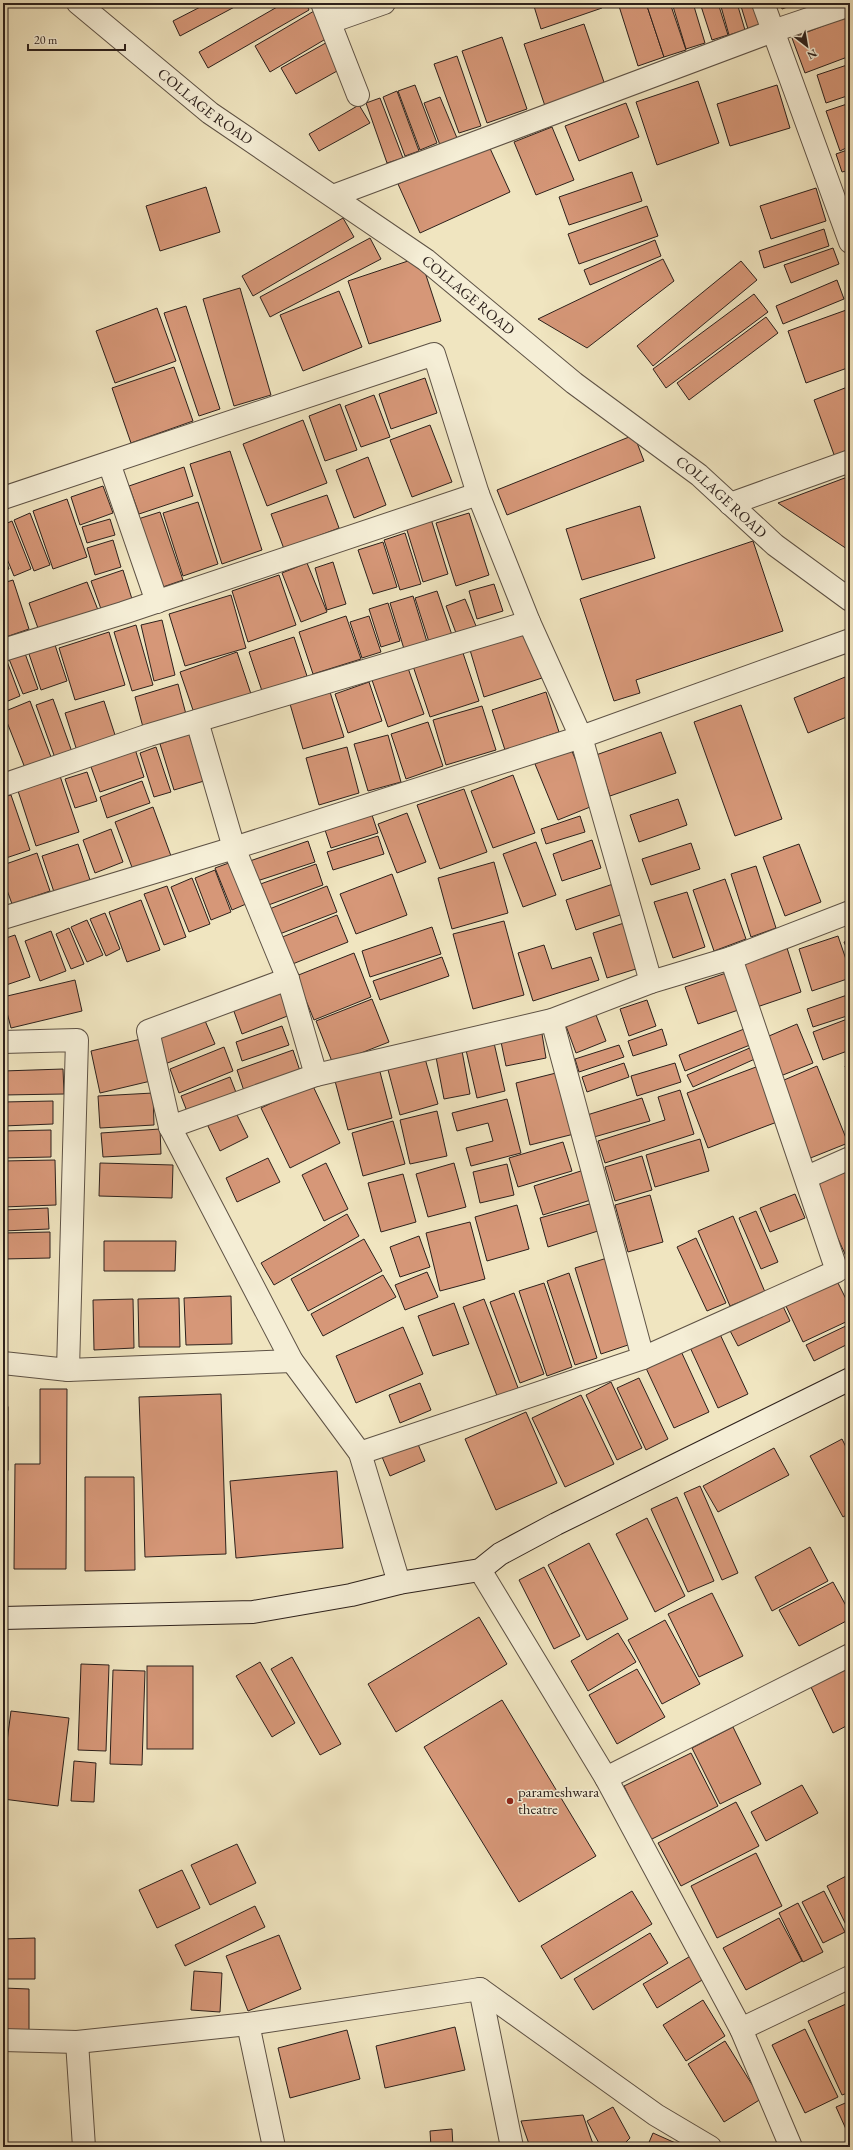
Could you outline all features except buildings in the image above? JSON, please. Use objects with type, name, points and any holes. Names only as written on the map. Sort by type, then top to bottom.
[{"type":"street","name":"COLLAGE ROAD","points":[[78,3],[210,113],[426,260],[574,383],[699,475],[775,545],[850,600]]},
{"type":"street","points":[[358,95],[326,13],[384,3]]},
{"type":"street","points":[[763,3],[850,242]]},
{"type":"street","points":[[333,196],[773,31],[850,5]]},
{"type":"street","points":[[3,498],[434,354],[478,494],[529,622],[581,738],[651,982]]},
{"type":"street","points":[[730,504],[850,461]]},
{"type":"street","points":[[109,463],[157,602]]},
{"type":"street","points":[[3,650],[157,602],[478,494]]},
{"type":"street","points":[[3,785],[149,735],[529,622]]},
{"type":"street","points":[[3,918],[234,848],[581,738],[850,640]]},
{"type":"street","points":[[197,721],[234,848],[288,979],[316,1075]]},
{"type":"street","points":[[170,1127],[316,1075],[552,1020],[651,982],[731,958],[850,912]]},
{"type":"street","points":[[360,1453],[643,1358],[837,1271],[807,1177],[731,958]]},
{"type":"street","points":[[288,979],[148,1031],[170,1127],[292,1361],[360,1453],[399,1583]]},
{"type":"street","points":[[552,1020],[643,1358]]},
{"type":"street","points":[[3,1042],[78,1040],[68,1370]]},
{"type":"street","points":[[807,1177],[850,1158]]},
{"type":"street","points":[[3,1363],[68,1370],[292,1361]]},
{"type":"street","points":[[3,1618],[254,1612],[352,1595],[399,1583],[480,1570],[500,1554],[556,1524],[850,1379]]},
{"type":"street","points":[[480,1570],[606,1778],[741,2029],[791,2147]]},
{"type":"street","points":[[606,1778],[850,1655]]},
{"type":"street","points":[[741,2029],[850,1977]]},
{"type":"street","points":[[480,1989],[512,2147]]},
{"type":"street","points":[[3,2040],[77,2042],[248,2024],[480,1989],[656,2116],[710,2147]]},
{"type":"street","points":[[248,2024],[274,2147]]},
{"type":"street","points":[[77,2042],[84,2147]]},
{"type":"place","name":"parameshwara theatre","points":[[510,1801]]}]
